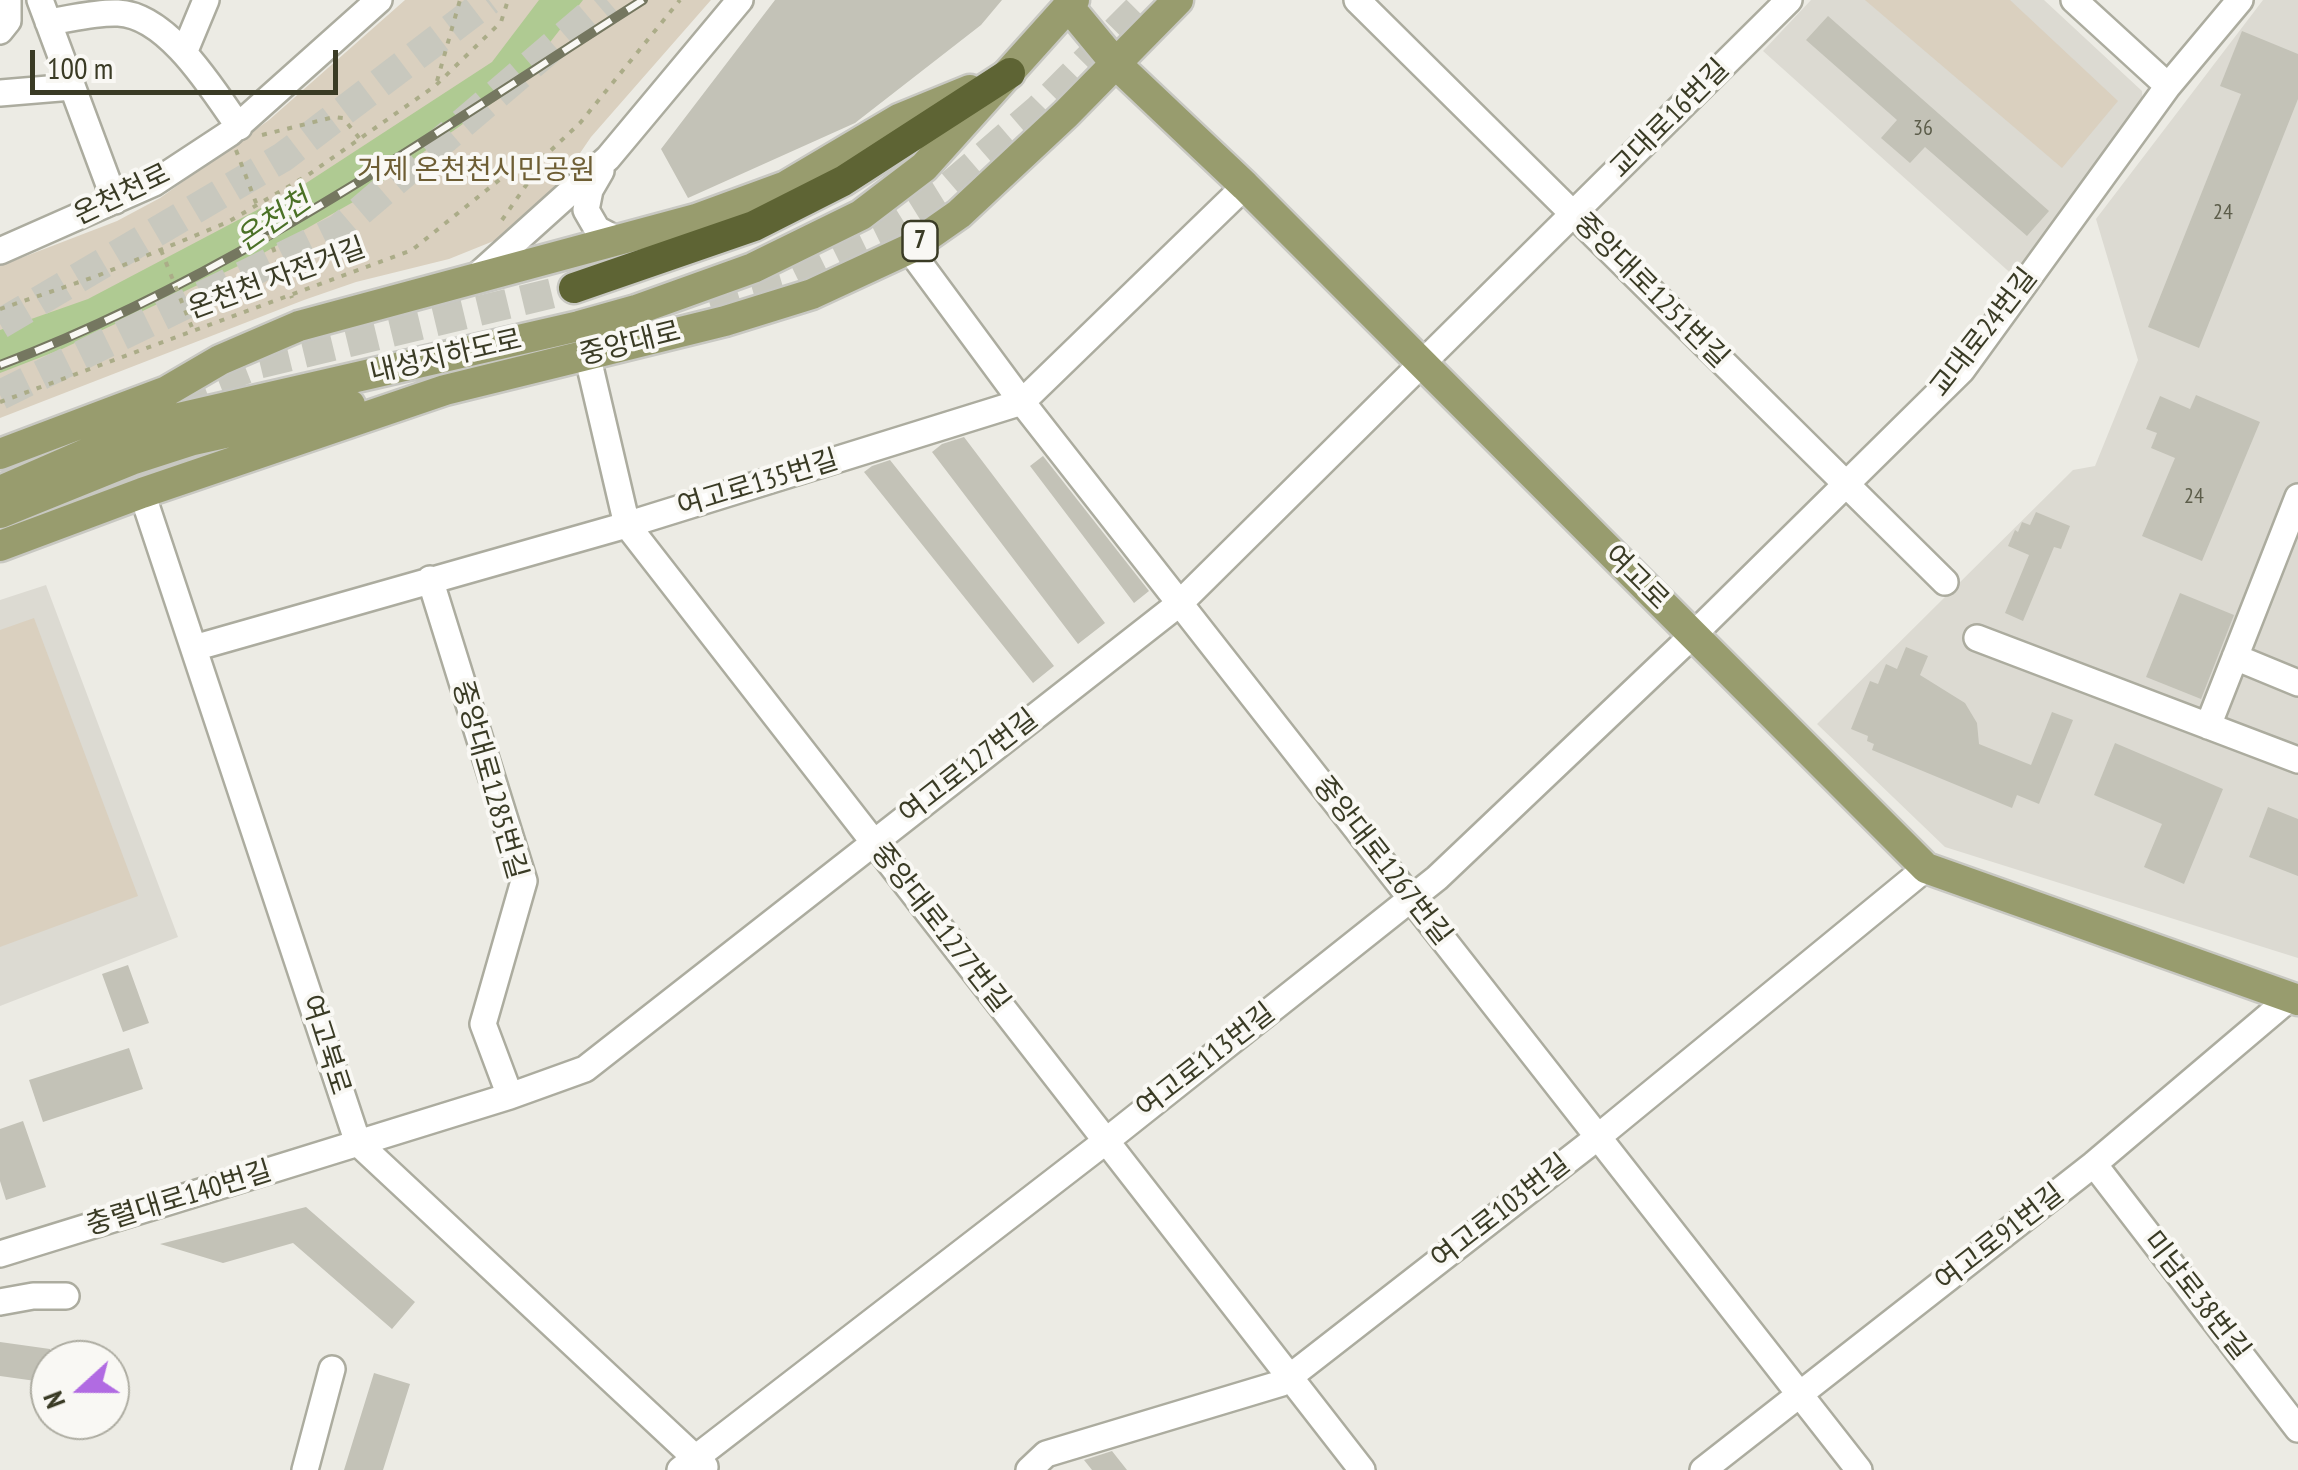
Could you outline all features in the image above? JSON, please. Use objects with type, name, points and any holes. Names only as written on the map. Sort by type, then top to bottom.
[{"type":"highway","points":[[574,288],[754,226],[843,181],[1010,73]]},
{"type":"main road","name":"중앙대로","points":[[0,546],[142,493],[446,390],[725,321],[812,294],[908,249],[959,214],[995,184],[1178,0]]},
{"type":"main road","name":"여고로","points":[[1070,2],[1116,64],[1245,186],[1926,868],[2294,998]]},
{"type":"main road","name":"7","points":[[1010,73],[1070,2]]},
{"type":"main road","points":[[0,454],[167,391],[220,360],[299,326],[696,218],[786,186],[899,120],[1010,73]]},
{"type":"main road","name":"내성지하도로","points":[[0,491],[174,419],[579,326],[752,268],[860,215],[924,167],[1010,73]]},
{"type":"main road","name":"내성지하도로","points":[[0,513],[192,440],[382,398],[446,390]]},
{"type":"street","points":[[0,30],[8,22],[8,0]]},
{"type":"street","points":[[184,53],[206,0]]},
{"type":"street","name":"온천천로","points":[[0,251],[154,183],[237,138],[379,0]]},
{"type":"street","points":[[470,282],[608,158],[740,0]]},
{"type":"street","name":"중앙대로1251번길","points":[[1357,0],[1945,582]]},
{"type":"street","name":"교대로16번길","points":[[1420,362],[1574,216],[1789,0]]},
{"type":"street","points":[[2074,0],[2168,86]]},
{"type":"street","name":"교대로24번길","points":[[1693,635],[1962,370],[2168,86],[2240,0]]},
{"type":"street","points":[[115,201],[44,11],[120,13],[145,21],[192,61],[237,138]]},
{"type":"street","points":[[0,93],[72,87]]},
{"type":"street","points":[[608,158],[590,190],[586,210],[597,229],[618,240]]},
{"type":"street","name":"여고로135번길","points":[[194,648],[627,525],[1022,402],[1245,186]]},
{"type":"street","name":"중앙대로1267번길","points":[[908,249],[1022,402],[1859,1470]]},
{"type":"street","name":"중앙대로1277번길","points":[[588,354],[627,525],[1362,1470]]},
{"type":"street","name":"여고로127번길","points":[[358,1143],[585,1069],[1180,604],[1420,362]]},
{"type":"street","name":"여고북로","points":[[142,493],[358,1143],[694,1466]]},
{"type":"street","points":[[2208,726],[2298,497]]},
{"type":"street","name":"중앙대로1285번길","points":[[430,579],[524,881],[484,1024],[510,1096]]},
{"type":"street","name":"여고로113번길","points":[[694,1466],[1438,878],[1693,635]]},
{"type":"street","points":[[1977,638],[2298,760]]},
{"type":"street","points":[[2235,657],[2298,683]]},
{"type":"street","name":"여고로103번길","points":[[1029,1470],[1046,1454],[1282,1383],[1598,1136],[1926,868]]},
{"type":"street","name":"여고로91번길","points":[[1703,1470],[2094,1164],[2294,998]]},
{"type":"street","name":"충렬대로140번길","points":[[0,1254],[358,1143]]},
{"type":"street","name":"미남로38번길","points":[[2094,1164],[2298,1429]]},
{"type":"street","points":[[0,1302],[66,1296]]},
{"type":"street","points":[[305,1470],[332,1368]]},
{"type":"path","points":[[436,86],[460,0]]},
{"type":"path","points":[[0,309],[96,276],[228,222],[308,175],[436,86],[502,22],[508,0]]},
{"type":"path","name":"온천천 자전거길","points":[[498,226],[547,154],[580,123],[680,0]]},
{"type":"path","points":[[292,298],[237,138],[334,117],[343,118],[360,138]]},
{"type":"path","name":"온천천 자전거길","points":[[0,402],[412,250],[504,177],[547,154]]},
{"type":"path","points":[[161,250],[193,330]]},
{"type":"shaded area","points":[[1811,0],[2044,0],[2142,91],[2143,106],[2016,278],[1763,51]]},
{"type":"shaded area","points":[[2263,0],[2298,0],[2298,958],[1945,847],[1817,724],[2073,470],[2095,466],[2138,360],[2096,219]]},
{"type":"shaded area","points":[[46,585],[178,937],[0,1006],[0,600]]},
{"type":"green space","name":"거제 온천천시민공원","points":[[405,0],[711,0],[591,137],[546,203],[516,232],[449,259],[356,282],[304,300],[0,418],[0,266],[117,221],[160,198],[269,120]]},
{"type":"green space","points":[[1865,0],[2010,0],[2118,101],[2062,168]]},
{"type":"green space","points":[[34,618],[138,896],[0,947],[0,630]]},
{"type":"water","name":"온천천","points":[[539,0],[583,0],[516,86],[355,201],[253,259],[62,349],[0,373],[0,330],[88,299],[297,189],[492,62]]},
{"type":"building","points":[[775,0],[1002,0],[981,25],[855,123],[688,198],[661,149]]},
{"type":"building","points":[[1828,16],[2049,211],[2027,236],[1925,147],[1910,163],[1881,138],[1897,120],[1806,40]]},
{"type":"building","points":[[2242,31],[2298,54],[2298,99],[2199,348],[2148,327],[2241,94],[2220,86]]},
{"type":"building","points":[[2196,395],[2260,422],[2202,561],[2142,536],[2175,458],[2151,448],[2157,433],[2146,429],[2160,396],[2190,409]]},
{"type":"building","points":[[964,437],[1105,623],[1078,644],[932,452]]},
{"type":"building","points":[[1043,456],[1149,591],[1134,603],[1030,466]]},
{"type":"building","points":[[890,460],[1054,666],[1033,683],[864,472]]},
{"type":"building","points":[[2036,512],[2070,526],[2061,549],[2054,547],[2023,621],[2005,613],[2029,555],[2008,546],[2015,530],[2018,532],[2022,522],[2030,525]]},
{"type":"building","points":[[2180,593],[2234,615],[2201,699],[2146,677]]},
{"type":"building","points":[[1906,647],[1928,656],[1920,675],[1965,703],[1977,723],[1979,744],[2031,765],[2052,712],[2073,720],[2039,804],[2017,795],[2012,808],[1872,750],[1874,744],[1867,741],[1868,736],[1851,729],[1870,681],[1878,684],[1886,664],[1897,669]]},
{"type":"building","points":[[2115,743],[2223,789],[2184,884],[2144,867],[2162,824],[2094,795]]},
{"type":"building","points":[[2268,807],[2298,819],[2298,876],[2249,857]]},
{"type":"building","points":[[128,965],[149,1023],[123,1032],[102,974]]},
{"type":"building","points":[[129,1048],[143,1089],[43,1122],[29,1080]]},
{"type":"building","points":[[23,1121],[46,1187],[6,1200],[0,1181],[0,1129]]},
{"type":"building","points":[[306,1207],[415,1302],[392,1329],[293,1243],[223,1263],[160,1244]]},
{"type":"building","points":[[0,1342],[30,1346],[30,1380],[0,1376]]},
{"type":"building","points":[[374,1373],[410,1384],[383,1470],[344,1470]]},
{"type":"building","points":[[1112,1451],[1127,1470],[1092,1470],[1084,1460]]},
{"type":"tunnel","points":[[0,324],[283,157],[489,0]]},
{"type":"tunnel","points":[[0,395],[339,229],[607,0]]},
{"type":"tunnel","points":[[708,298],[788,274],[882,228],[951,185],[1039,109],[1147,0]]},
{"type":"tunnel","points":[[176,396],[258,364],[574,288]]},
{"type":"tunnel","points":[[455,374],[554,344]]},
{"type":"tunnel","points":[[151,476],[258,435]]},
{"type":"railway","points":[[0,365],[85,330],[250,246],[409,151],[643,0]]}]
